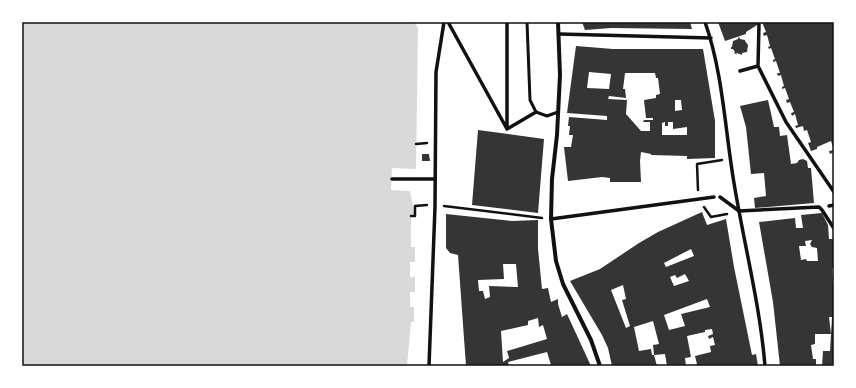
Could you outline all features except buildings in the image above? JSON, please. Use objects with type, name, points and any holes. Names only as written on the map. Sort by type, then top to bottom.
[{"type":"street","points":[[429,366],[435,205],[436,72],[444,22]]},
{"type":"street","points":[[448,22],[507,129]]},
{"type":"street","points":[[507,22],[507,129]]},
{"type":"street","points":[[558,22],[560,75],[550,219],[556,261],[563,284],[591,340],[600,366]]},
{"type":"street","points":[[705,22],[711,38],[718,75],[739,211],[763,337],[765,366]]},
{"type":"street","points":[[759,24],[758,66],[786,122],[834,192]]},
{"type":"street","points":[[559,34],[711,38]]},
{"type":"street","points":[[740,71],[758,66]]},
{"type":"street","points":[[507,129],[536,112]]},
{"type":"street","points":[[392,179],[435,179]]},
{"type":"street","points":[[550,219],[714,197]]},
{"type":"street","points":[[720,197],[739,211],[819,207],[834,226]]},
{"type":"street","points":[[829,206],[834,205]]},
{"type":"lane","points":[[527,22],[530,100],[536,112],[546,116],[558,112]]},
{"type":"path","points":[[730,158],[697,164],[698,199],[711,218],[739,211]]},
{"type":"path","points":[[411,216],[415,216],[415,206],[435,205],[550,219]]},
{"type":"shaded area","points":[[22,22],[414,22],[418,28],[416,169],[392,168],[391,190],[410,191],[415,216],[411,217],[411,247],[415,247],[415,262],[410,262],[410,277],[415,277],[415,292],[410,292],[410,307],[414,307],[414,322],[411,322],[407,366],[22,366]]}]
